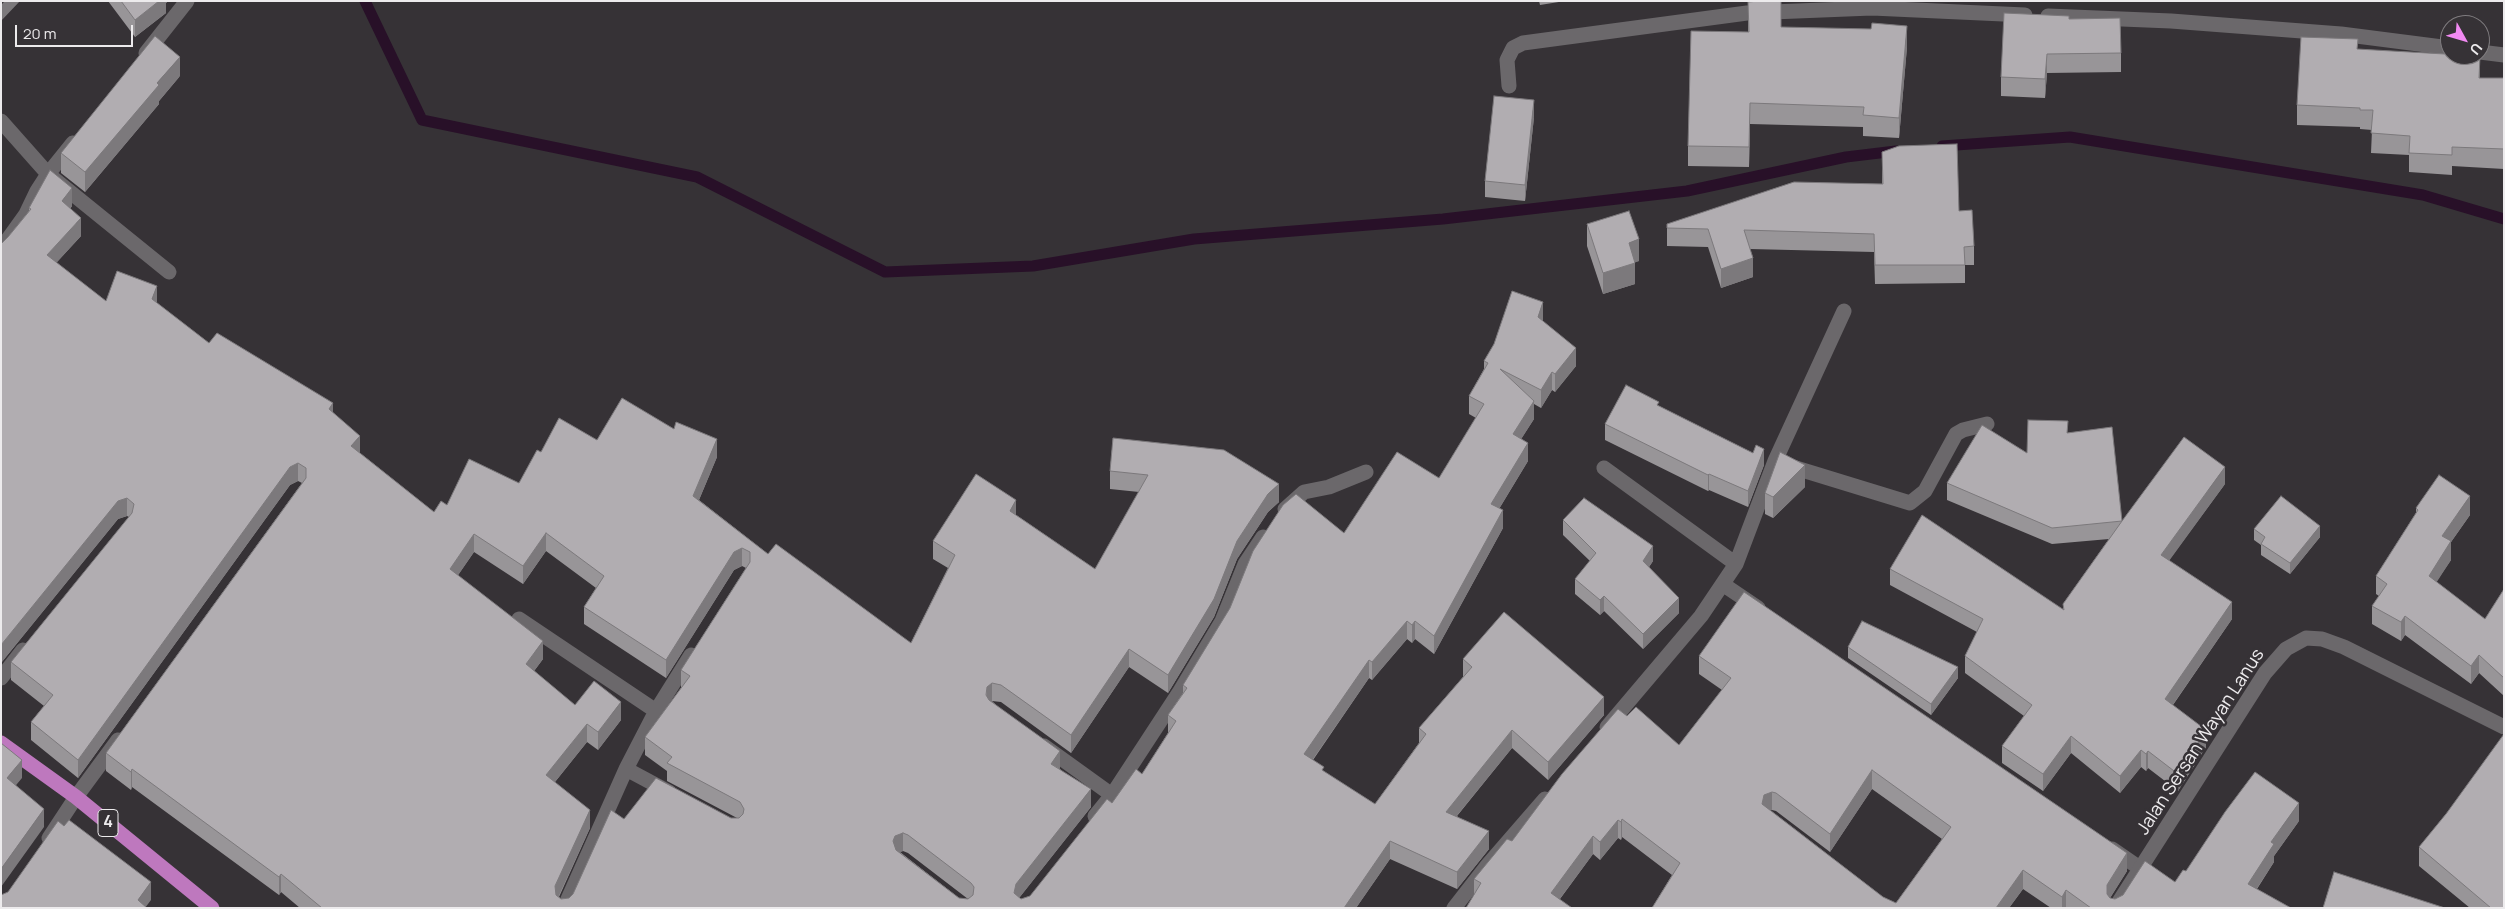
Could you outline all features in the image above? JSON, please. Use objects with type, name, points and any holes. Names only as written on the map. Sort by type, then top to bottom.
[{"type":"highway","name":"4","points":[[1,743],[76,797],[212,908]]},
{"type":"street","points":[[138,61],[187,1]]},
{"type":"street","points":[[1509,86],[1507,60],[1513,48],[1523,43],[1747,13],[1853,8],[2170,21],[2341,34],[2440,47]]},
{"type":"street","points":[[2490,53],[2504,55]]},
{"type":"street","points":[[1,121],[46,177],[169,272]]},
{"type":"street","points":[[1,249],[26,214],[46,177],[84,129]]},
{"type":"street","points":[[1596,740],[1701,616],[1724,585],[1736,564],[1775,461],[1844,311]]},
{"type":"street","points":[[1775,461],[1910,503],[1925,491],[1956,434],[1987,424]]},
{"type":"street","points":[[1604,468],[1736,564]]},
{"type":"street","points":[[1088,825],[1112,795],[1180,692],[1222,621],[1245,564],[1273,521],[1304,492],[1329,487],[1366,472]]},
{"type":"street","points":[[1724,585],[1773,618]]},
{"type":"street","points":[[519,619],[656,710]]},
{"type":"street","name":"Jalan Sersan Wayan Lanus","points":[[2114,908],[2141,869],[2265,673],[2286,649],[2306,638],[2322,639],[2344,647],[2504,727]]},
{"type":"street","points":[[1,678],[32,639]]},
{"type":"street","points":[[564,908],[626,769],[656,710],[702,639]]},
{"type":"street","points":[[39,852],[76,797],[129,725]]},
{"type":"street","points":[[1034,739],[1112,795]]},
{"type":"street","points":[[626,769],[685,801]]},
{"type":"street","points":[[1454,908],[1486,867],[1552,791]]},
{"type":"street","points":[[2099,841],[2141,869]]},
{"type":"building","points":[[121,1],[159,1],[135,20]]},
{"type":"building","points":[[1781,1],[1781,27],[1871,29],[1872,23],[1907,26],[1899,118],[1863,115],[1864,107],[1750,103],[1749,147],[1688,146],[1691,31],[1749,32],[1748,2]]},
{"type":"building","points":[[2004,13],[2069,16],[2069,19],[2120,18],[2121,53],[2047,54],[2045,79],[2001,77]]},
{"type":"building","points":[[155,36],[180,57],[157,83],[159,85],[85,172],[61,153]]},
{"type":"building","points":[[2301,37],[2358,39],[2357,49],[2440,54],[2440,65],[2480,65],[2479,78],[2504,78],[2504,149],[2452,147],[2452,155],[2409,153],[2410,136],[2371,133],[2373,110],[2297,105]]},
{"type":"building","points":[[1494,96],[1534,100],[1525,185],[1485,181]]},
{"type":"building","points":[[1957,144],[1959,211],[1972,210],[1974,246],[1964,247],[1965,265],[1875,265],[1874,234],[1744,230],[1753,258],[1721,269],[1708,229],[1667,228],[1667,224],[1794,182],[1883,184],[1882,152],[1899,146]]},
{"type":"building","points":[[50,170],[72,188],[62,201],[81,218],[47,255],[106,301],[117,271],[157,286],[152,299],[209,343],[217,333],[333,403],[329,409],[360,436],[351,446],[434,512],[441,501],[447,505],[469,459],[519,483],[537,450],[541,452],[559,418],[597,440],[622,398],[674,429],[676,422],[717,439],[693,496],[768,554],[776,544],[911,643],[955,555],[933,541],[976,474],[1016,500],[1010,511],[1095,569],[1148,475],[1110,471],[1113,438],[1224,450],[1279,484],[1268,494],[1237,541],[1214,599],[1168,675],[1129,649],[1071,735],[1001,685],[992,683],[987,687],[986,695],[989,700],[1060,751],[1051,764],[1091,789],[1016,884],[1014,893],[1021,899],[1030,896],[1107,799],[1112,803],[1136,769],[1142,774],[1176,721],[1168,715],[1187,688],[1183,685],[1230,608],[1253,551],[1283,505],[1296,494],[1344,533],[1397,452],[1439,478],[1484,404],[1469,396],[1488,363],[1484,361],[1494,344],[1512,291],[1543,302],[1538,317],[1576,348],[1555,374],[1552,372],[1541,390],[1500,369],[1534,401],[1513,434],[1528,443],[1491,504],[1503,510],[1434,636],[1415,621],[1412,625],[1407,621],[1372,662],[1369,660],[1304,754],[1324,767],[1322,770],[1375,804],[1426,734],[1419,728],[1472,667],[1463,659],[1504,612],[1604,697],[1548,762],[1512,730],[1446,812],[1489,831],[1457,872],[1390,841],[1344,908],[322,908],[281,874],[279,877],[132,769],[131,772],[106,753],[306,478],[306,468],[298,463],[290,467],[78,760],[31,722],[53,695],[11,662],[132,513],[134,504],[127,498],[118,501],[1,645],[1,244],[31,209],[29,208]],"holes":[[[546,533],[604,576],[584,607],[666,660],[734,552],[742,548],[750,552],[750,562],[681,670],[690,676],[645,737],[672,757],[667,763],[740,802],[744,809],[743,814],[739,818],[731,818],[656,778],[624,819],[611,810],[573,894],[569,898],[561,899],[556,895],[555,886],[590,810],[546,775],[587,724],[598,732],[621,702],[594,681],[575,705],[526,664],[543,641],[450,569],[474,534],[523,566]],[[903,833],[971,883],[974,887],[973,895],[968,899],[959,898],[896,850],[893,841],[895,836]]]},
{"type":"building","points":[[1629,211],[1639,239],[1629,243],[1635,263],[1603,273],[1587,224]]},
{"type":"building","points":[[1626,385],[1659,402],[1657,405],[1753,453],[1756,445],[1764,449],[1748,491],[1708,475],[1605,424]]},
{"type":"building","points":[[2028,420],[2068,421],[2067,433],[2112,427],[2122,521],[2052,528],[1947,483],[1982,425],[2027,453]]},
{"type":"building","points":[[2184,437],[2225,467],[2161,555],[2232,602],[2165,699],[2206,730],[2178,774],[2148,751],[2146,754],[2141,750],[2120,776],[2071,736],[2043,774],[2002,746],[2032,705],[1965,656],[1983,619],[1890,569],[1922,515],[2064,610],[2063,604]]},
{"type":"building","points":[[1780,452],[1805,465],[1773,497],[1765,493]]},
{"type":"building","points":[[2439,475],[2470,496],[2442,536],[2451,541],[2429,576],[2485,619],[2504,589],[2504,678],[2479,655],[2471,666],[2405,616],[2401,622],[2372,606],[2387,584],[2376,576],[2418,510],[2416,508]]},
{"type":"building","points":[[2281,496],[2320,526],[2290,563],[2261,544],[2265,537],[2254,529]]},
{"type":"building","points":[[1584,498],[1653,546],[1643,561],[1679,598],[1643,634],[1604,596],[1600,600],[1575,579],[1596,553],[1563,520]]},
{"type":"building","points":[[1744,592],[2127,853],[2107,885],[2107,894],[2110,898],[2115,899],[2123,895],[2145,861],[2175,882],[2183,870],[2186,871],[2225,812],[2255,772],[2299,803],[2271,842],[2274,844],[2248,884],[2291,908],[2091,908],[2066,890],[2062,897],[2023,870],[1996,908],[1652,908],[1680,863],[1622,819],[1621,822],[1618,820],[1600,842],[1593,836],[1551,893],[1572,908],[1466,908],[1481,883],[1474,879],[1507,839],[1512,841],[1562,774],[1618,709],[1627,716],[1636,707],[1679,745],[1731,678],[1699,656]],"holes":[[[1872,770],[1951,827],[1896,903],[1883,897],[1762,804],[1764,795],[1772,792],[1776,793],[1830,834]]]},
{"type":"building","points":[[1862,621],[1958,667],[1931,704],[1848,647]]},
{"type":"building","points":[[2504,734],[2504,908],[2491,908],[2419,847],[2446,814]]},
{"type":"building","points":[[1,743],[22,760],[7,778],[44,809],[1,869]]},
{"type":"building","points":[[69,820],[151,882],[138,900],[147,908],[1,908],[1,895],[8,892],[58,821],[64,826]]},
{"type":"building","points":[[2334,872],[2445,908],[2323,908]]},
{"type":"waterway","points":[[365,1],[422,120],[697,177],[885,272],[1033,266],[1194,239],[1443,219],[1687,191],[1846,157],[1896,151]]},
{"type":"waterway","points":[[1942,146],[2070,137],[2423,195],[2504,219]]}]
